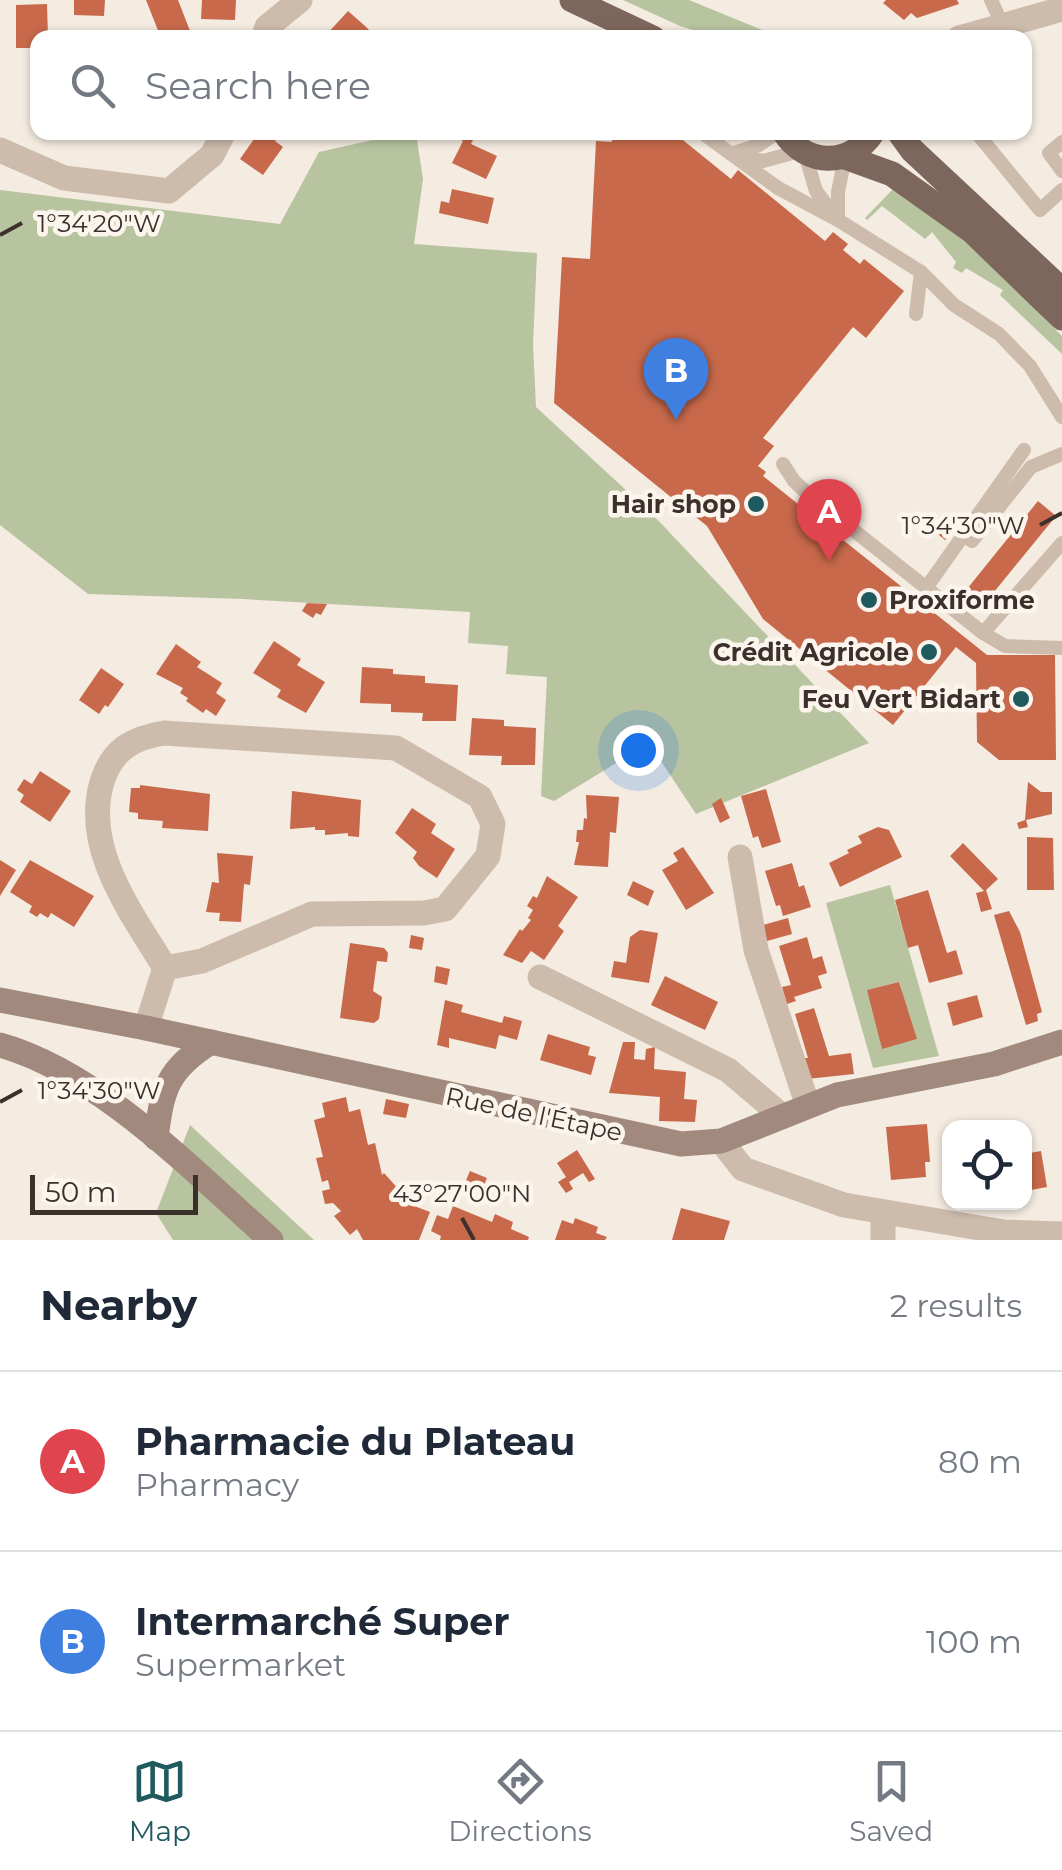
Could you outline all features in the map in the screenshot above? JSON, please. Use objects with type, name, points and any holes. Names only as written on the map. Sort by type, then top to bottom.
[{"type":"main road","points":[[572,0],[635,30]]},
{"type":"main road","points":[[792,142],[825,159],[845,157],[866,140]]},
{"type":"main road","points":[[905,140],[1062,290]]},
{"type":"main road","points":[[845,157],[892,174],[972,231],[1062,318]]},
{"type":"street","points":[[266,30],[300,0]]},
{"type":"street","points":[[985,30],[1062,9]]},
{"type":"street","points":[[0,150],[64,178],[168,191],[212,155],[220,140]]},
{"type":"street","points":[[146,1028],[165,968],[107,866],[98,838],[96,812],[107,766],[117,752],[138,737],[164,733],[396,748],[480,797],[493,824],[488,856],[445,909],[312,914],[202,961],[165,968]]},
{"type":"street","points":[[740,857],[756,950],[808,1106]]},
{"type":"street","points":[[540,977],[728,1070],[782,1116]]},
{"type":"street","name":"Rue de l'Étape","points":[[0,1000],[681,1144],[722,1141],[836,1096],[994,1064],[1062,1042]]},
{"type":"street","points":[[156,1138],[160,1100],[171,1075],[188,1057],[211,1042]]},
{"type":"street","points":[[0,1045],[18,1050],[106,1100],[156,1138],[270,1240]]},
{"type":"street","points":[[722,1141],[743,1169],[844,1205],[1004,1232],[1062,1234]]},
{"type":"street","points":[[883,1212],[884,1240]]},
{"type":"lane","points":[[990,0],[1002,24]]},
{"type":"lane","points":[[712,140],[778,188],[922,272],[954,305],[1007,342],[1030,366],[1062,417]]},
{"type":"lane","points":[[983,140],[1040,210],[1062,190]]},
{"type":"lane","points":[[732,154],[763,161],[792,142]]},
{"type":"lane","points":[[732,154],[760,145],[792,142]]},
{"type":"lane","points":[[792,142],[816,191],[838,220]]},
{"type":"lane","points":[[1062,142],[1049,154],[1062,171]]},
{"type":"lane","points":[[838,220],[838,192],[845,157]]},
{"type":"lane","points":[[916,314],[922,272]]},
{"type":"lane","points":[[926,588],[1024,450]]},
{"type":"lane","points":[[967,537],[972,541],[1032,467],[1062,454]]},
{"type":"lane","points":[[784,464],[808,494],[983,633],[1005,646],[1062,648]]},
{"type":"lane","points":[[983,633],[1062,542]]},
{"type":"green space","points":[[623,0],[689,0],[762,30],[693,30]]},
{"type":"green space","points":[[373,140],[417,140],[423,179],[414,244],[537,253],[533,344],[536,407],[654,516],[869,743],[696,814],[649,743],[554,801],[541,796],[547,677],[506,674],[508,646],[468,643],[470,612],[88,594],[0,525],[0,190],[280,224],[319,152]]},
{"type":"green space","points":[[893,189],[961,238],[1002,276],[1062,336],[1062,354],[1000,295],[1003,290],[966,268],[962,273],[953,268],[956,262],[932,232],[925,239],[882,206],[867,220]]},
{"type":"green space","points":[[890,885],[939,1056],[873,1068],[826,903]],"holes":[[[899,982],[916,1039],[882,1048],[868,990]]]},
{"type":"green space","points":[[190,1125],[314,1240],[173,1240],[156,1213]]},
{"type":"building","points":[[74,0],[105,0],[104,16],[74,15]]},
{"type":"building","points":[[146,0],[178,0],[190,30],[158,30]]},
{"type":"building","points":[[202,0],[236,0],[235,20],[201,19]]},
{"type":"building","points":[[957,0],[959,4],[917,18],[911,13],[904,20],[883,3]]},
{"type":"building","points":[[47,4],[48,30],[30,30],[30,48],[16,48],[16,5]]},
{"type":"building","points":[[348,11],[368,30],[331,30]]},
{"type":"building","points":[[253,140],[276,140],[283,147],[263,175],[240,159]]},
{"type":"building","points":[[473,140],[471,144],[497,156],[486,179],[452,163],[463,141]]},
{"type":"building","points":[[683,140],[731,179],[738,170],[825,241],[833,232],[848,244],[843,250],[860,264],[864,259],[904,291],[866,338],[853,327],[763,438],[774,446],[758,466],[766,472],[763,476],[987,655],[1055,655],[1056,760],[999,760],[977,742],[976,663],[956,647],[893,725],[763,619],[707,526],[554,403],[562,257],[590,259],[596,141]]},
{"type":"building","points":[[452,189],[494,198],[488,224],[439,213],[441,201],[449,203]]},
{"type":"building","points":[[1038,501],[1056,516],[985,603],[967,589]]},
{"type":"building","points":[[956,514],[963,519],[945,540],[939,535]]},
{"type":"building","points":[[307,603],[327,604],[321,615],[316,613],[313,618],[302,611]]},
{"type":"building","points":[[274,641],[301,659],[297,665],[325,682],[306,713],[277,697],[281,690],[253,673]]},
{"type":"building","points":[[176,644],[201,662],[197,667],[222,683],[216,693],[226,700],[216,716],[206,709],[203,713],[186,701],[188,698],[180,693],[183,688],[156,674]]},
{"type":"building","points":[[362,667],[425,676],[425,683],[458,685],[456,721],[422,721],[423,713],[391,712],[391,704],[360,703]]},
{"type":"building","points":[[101,668],[124,684],[99,714],[79,700]]},
{"type":"building","points":[[472,718],[536,728],[535,765],[501,765],[502,756],[469,755]]},
{"type":"building","points":[[40,771],[71,791],[50,822],[20,802],[24,795],[17,790],[24,779],[32,784]]},
{"type":"building","points":[[1028,782],[1041,792],[1052,792],[1052,814],[1026,820],[1028,827],[1019,829],[1017,823],[1025,820]]},
{"type":"building","points":[[140,785],[210,794],[208,831],[162,828],[163,821],[138,819],[138,813],[129,812],[131,788]]},
{"type":"building","points":[[766,789],[781,842],[762,848],[758,836],[753,838],[741,796]]},
{"type":"building","points":[[292,791],[361,800],[359,837],[348,833],[325,835],[325,830],[315,827],[290,829]]},
{"type":"building","points":[[586,795],[619,797],[616,833],[610,832],[608,867],[574,865],[579,842],[577,830],[583,830],[584,818],[587,819]]},
{"type":"building","points":[[721,798],[730,818],[720,823],[712,804]]},
{"type":"building","points":[[412,808],[436,824],[431,833],[455,849],[437,878],[419,866],[413,858],[417,852],[395,833]]},
{"type":"building","points":[[878,827],[889,830],[902,857],[840,887],[829,863],[862,843],[858,836]]},
{"type":"building","points":[[1027,837],[1053,838],[1054,890],[1027,890]]},
{"type":"building","points":[[963,843],[998,879],[986,890],[992,909],[981,912],[976,893],[984,891],[950,856]]},
{"type":"building","points":[[683,847],[714,893],[686,910],[662,870],[678,861],[673,853]]},
{"type":"building","points":[[217,853],[253,856],[250,885],[244,884],[241,922],[219,921],[220,913],[206,912],[212,882],[219,883]]},
{"type":"building","points":[[0,860],[16,870],[0,896]]},
{"type":"building","points":[[30,860],[94,896],[74,927],[51,913],[48,918],[40,913],[37,917],[29,912],[32,906],[10,892]]},
{"type":"building","points":[[792,863],[799,887],[804,885],[811,907],[783,916],[765,871]]},
{"type":"building","points":[[547,876],[578,897],[558,926],[564,931],[544,960],[531,951],[522,963],[503,955],[531,920],[528,918],[533,910],[527,906],[533,896],[537,898]]},
{"type":"building","points":[[633,881],[654,891],[648,906],[627,895]]},
{"type":"building","points":[[928,890],[947,953],[956,950],[963,974],[929,983],[918,945],[908,948],[895,900]]},
{"type":"building","points":[[1009,911],[1020,932],[1042,1012],[1037,1014],[1038,1021],[1026,1025],[994,915]]},
{"type":"building","points":[[788,918],[792,934],[767,941],[763,925]]},
{"type":"building","points":[[640,930],[658,933],[649,983],[611,977],[614,961],[626,963],[630,937]]},
{"type":"building","points":[[411,935],[424,938],[422,950],[409,948]]},
{"type":"building","points":[[807,937],[813,959],[822,956],[827,973],[818,976],[822,988],[794,997],[796,1001],[787,1004],[782,987],[791,985],[779,946]]},
{"type":"building","points":[[350,943],[384,948],[388,953],[387,962],[377,961],[373,991],[382,997],[379,1019],[374,1023],[340,1018]]},
{"type":"building","points":[[436,966],[450,969],[447,985],[434,982]]},
{"type":"building","points":[[665,976],[718,1002],[705,1030],[651,1005]]},
{"type":"building","points":[[899,982],[917,1039],[882,1049],[867,990]]},
{"type":"building","points":[[977,995],[983,1017],[953,1026],[947,1003]]},
{"type":"building","points":[[445,1000],[463,1005],[461,1012],[502,1023],[504,1016],[522,1021],[517,1040],[499,1035],[496,1049],[449,1038],[449,1048],[437,1045]]},
{"type":"building","points":[[814,1008],[829,1056],[851,1053],[854,1074],[807,1079],[804,1058],[808,1058],[795,1014]]},
{"type":"building","points":[[548,1034],[590,1047],[588,1055],[596,1057],[591,1075],[540,1060]]},
{"type":"building","points":[[623,1042],[635,1042],[634,1059],[645,1060],[646,1049],[655,1047],[654,1069],[686,1072],[684,1099],[697,1100],[695,1122],[659,1121],[660,1097],[609,1093]]},
{"type":"building","points":[[346,1097],[349,1112],[360,1109],[368,1145],[375,1143],[382,1175],[398,1193],[411,1198],[409,1204],[430,1212],[419,1240],[363,1240],[357,1229],[350,1235],[334,1216],[341,1211],[333,1203],[325,1204],[322,1191],[330,1189],[328,1180],[322,1182],[316,1158],[323,1157],[314,1120],[325,1117],[322,1103]]},
{"type":"building","points":[[386,1099],[409,1104],[406,1118],[383,1114]]},
{"type":"building","points":[[927,1124],[930,1162],[925,1162],[926,1177],[891,1180],[886,1127]]},
{"type":"building","points":[[577,1150],[595,1179],[589,1182],[583,1173],[569,1182],[573,1189],[566,1193],[558,1182],[566,1177],[557,1163]]},
{"type":"building","points":[[1041,1151],[1047,1187],[1032,1190],[1032,1153]]},
{"type":"building","points":[[470,1171],[487,1178],[481,1192],[464,1185]]},
{"type":"building","points":[[453,1206],[492,1222],[495,1214],[513,1222],[511,1229],[529,1237],[528,1240],[440,1240],[441,1236],[431,1231],[437,1215],[448,1219]]},
{"type":"building","points":[[681,1208],[730,1221],[724,1240],[672,1240]]},
{"type":"building","points":[[575,1218],[598,1227],[596,1233],[607,1237],[555,1240],[562,1220],[573,1224]]},
{"type":"place","name":"Intermarché Super","points":[[676,420]]},
{"type":"place","name":"Hair shop","points":[[756,504]]},
{"type":"place","name":"Pharmacie du Plateau","points":[[829,561]]},
{"type":"place","name":"Proxiforme","points":[[869,600]]},
{"type":"place","name":"Crédit Agricole","points":[[929,652]]},
{"type":"place","name":"Feu Vert Bidart","points":[[1021,699]]}]
